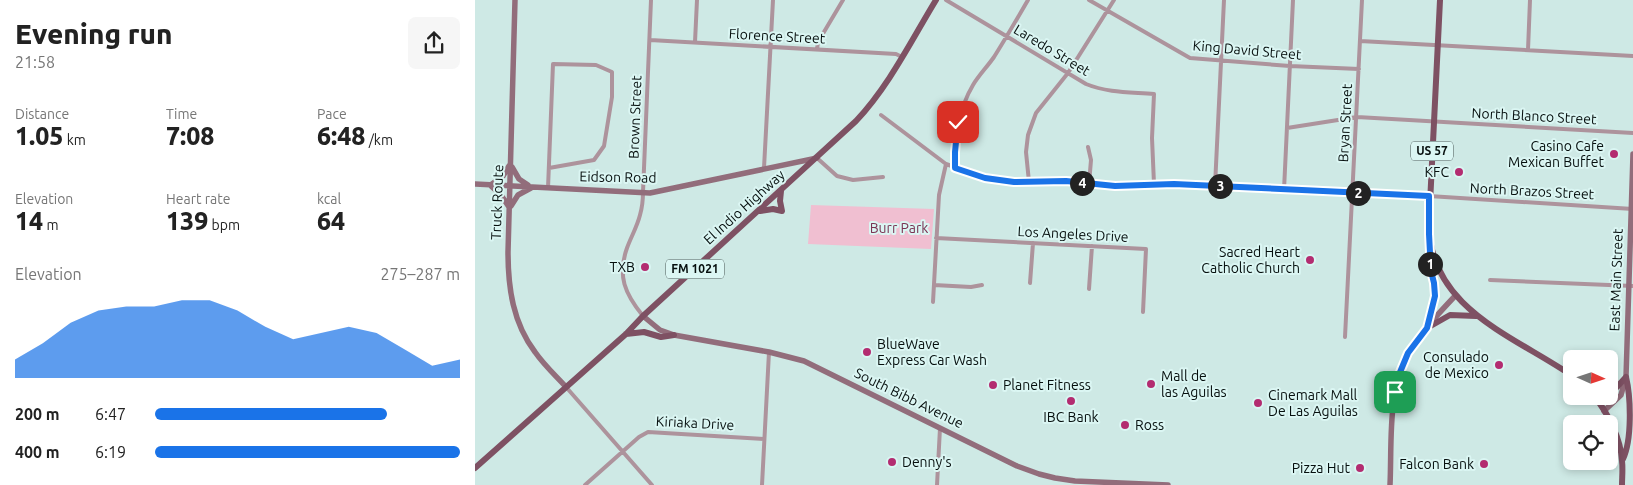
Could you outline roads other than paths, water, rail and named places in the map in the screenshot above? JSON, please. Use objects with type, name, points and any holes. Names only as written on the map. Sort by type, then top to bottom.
[{"type":"main road","name":"El Indio Highway","points":[[475,468],[626,334],[643,316],[817,158],[870,106],[935,0]]},
{"type":"main road","name":"US 57","points":[[1440,0],[1429,196],[1429,234],[1438,268],[1455,296],[1476,316],[1563,370]]},
{"type":"main road","points":[[757,212],[773,209],[782,211],[780,201],[782,190]]},
{"type":"main road","points":[[1427,328],[1435,296],[1431,271],[1429,234]]},
{"type":"main road","points":[[1427,328],[1450,315],[1476,316]]},
{"type":"main road","points":[[626,334],[644,332],[661,336],[674,335]]},
{"type":"main road","points":[[1618,386],[1626,377]]},
{"type":"main road","points":[[1622,460],[1628,445],[1629,390],[1626,377]]},
{"type":"main road","points":[[1600,405],[1617,438],[1622,460],[1622,485]]},
{"type":"street","name":"Truck Route","points":[[515,0],[508,270],[511,297],[521,330],[535,354],[566,387]]},
{"type":"street","name":"Brown Street","points":[[643,316],[628,295],[623,277],[623,265],[640,215],[643,192],[651,0]]},
{"type":"street","points":[[695,42],[697,0]]},
{"type":"street","points":[[765,168],[773,0]]},
{"type":"street","points":[[817,49],[818,42],[843,0]]},
{"type":"street","name":"Laredo Street","points":[[946,0],[1079,80],[1095,87],[1114,91],[1154,94],[1152,138],[1154,184]]},
{"type":"street","points":[[955,168],[956,136],[962,109],[972,86],[1007,36],[1028,0]]},
{"type":"street","name":"King David Street","points":[[1089,0],[1190,58],[1289,66],[1359,69]]},
{"type":"street","points":[[1029,182],[1026,152],[1028,135],[1036,113],[1068,73],[1114,0]]},
{"type":"street","points":[[1215,186],[1223,0]]},
{"type":"street","points":[[1284,190],[1293,0]]},
{"type":"street","name":"Bryan Street","points":[[1345,337],[1362,0]]},
{"type":"street","points":[[1528,50],[1530,0]]},
{"type":"street","name":"Florence Street","points":[[650,40],[896,54],[901,57]]},
{"type":"street","points":[[1360,41],[1633,56]]},
{"type":"street","points":[[547,188],[553,64],[596,65],[612,72],[612,97],[604,146],[594,160],[549,168]]},
{"type":"street","name":"North Brazos Street","points":[[881,115],[946,164],[985,178],[1001,181],[1066,181],[1115,186],[1154,184],[1215,186],[1429,196],[1632,209]]},
{"type":"street","name":"North Blanco Street","points":[[1287,128],[1357,117],[1633,133]]},
{"type":"street","points":[[1088,147],[1091,160],[1089,184]]},
{"type":"street","name":"East Main Street","points":[[1604,411],[1621,395],[1626,377],[1631,286],[1633,154]]},
{"type":"street","points":[[817,158],[837,176],[853,180],[883,177]]},
{"type":"street","name":"Eidson Road","points":[[475,184],[650,193],[817,158]]},
{"type":"street","points":[[511,164],[519,179],[533,187],[518,195],[509,208],[501,194],[489,185],[498,181],[511,164]]},
{"type":"street","points":[[933,302],[939,195],[946,164]]},
{"type":"street","name":"Los Angeles Drive","points":[[936,238],[1146,249],[1143,312]]},
{"type":"street","points":[[1030,283],[1033,243]]},
{"type":"street","points":[[1089,289],[1092,246]]},
{"type":"street","points":[[1490,280],[1631,286]]},
{"type":"street","points":[[934,285],[971,287],[982,285]]},
{"type":"street","points":[[1390,485],[1393,404],[1397,384],[1408,353],[1455,296]]},
{"type":"street","name":"South Bibb Avenue","points":[[643,316],[660,330],[674,335],[793,357],[817,366],[1017,466],[1039,474],[1075,481],[1168,485]]},
{"type":"street","points":[[762,485],[769,352]]},
{"type":"street","points":[[566,387],[652,485]]},
{"type":"street","points":[[937,485],[940,428]]},
{"type":"street","name":"Kiriaka Drive","points":[[585,485],[643,433],[764,439]]},
{"type":"place","name":"Casino Cafe Mexican Buffet","points":[[1614,154]]},
{"type":"place","name":"KFC","points":[[1459,172]]},
{"type":"place","name":"Sacred Heart Catholic Church","points":[[1310,260]]},
{"type":"place","name":"TXB","points":[[645,267]]},
{"type":"place","name":"BlueWave Express Car Wash","points":[[867,352]]},
{"type":"place","name":"Consulado de Mexico","points":[[1499,365]]},
{"type":"place","name":"Mall de las Aguilas","points":[[1151,384]]},
{"type":"place","name":"Planet Fitness","points":[[993,385]]},
{"type":"place","name":"IBC Bank","points":[[1071,401]]},
{"type":"place","name":"Cinemark Mall De Las Aguilas","points":[[1258,403]]},
{"type":"place","name":"Ross","points":[[1125,425]]},
{"type":"place","name":"Denny's","points":[[892,462]]},
{"type":"place","name":"Falcon Bank","points":[[1484,464]]},
{"type":"place","name":"Pizza Hut","points":[[1360,468]]},
{"type":"park label","name":"Burr Park","points":[[899,228]]}]
